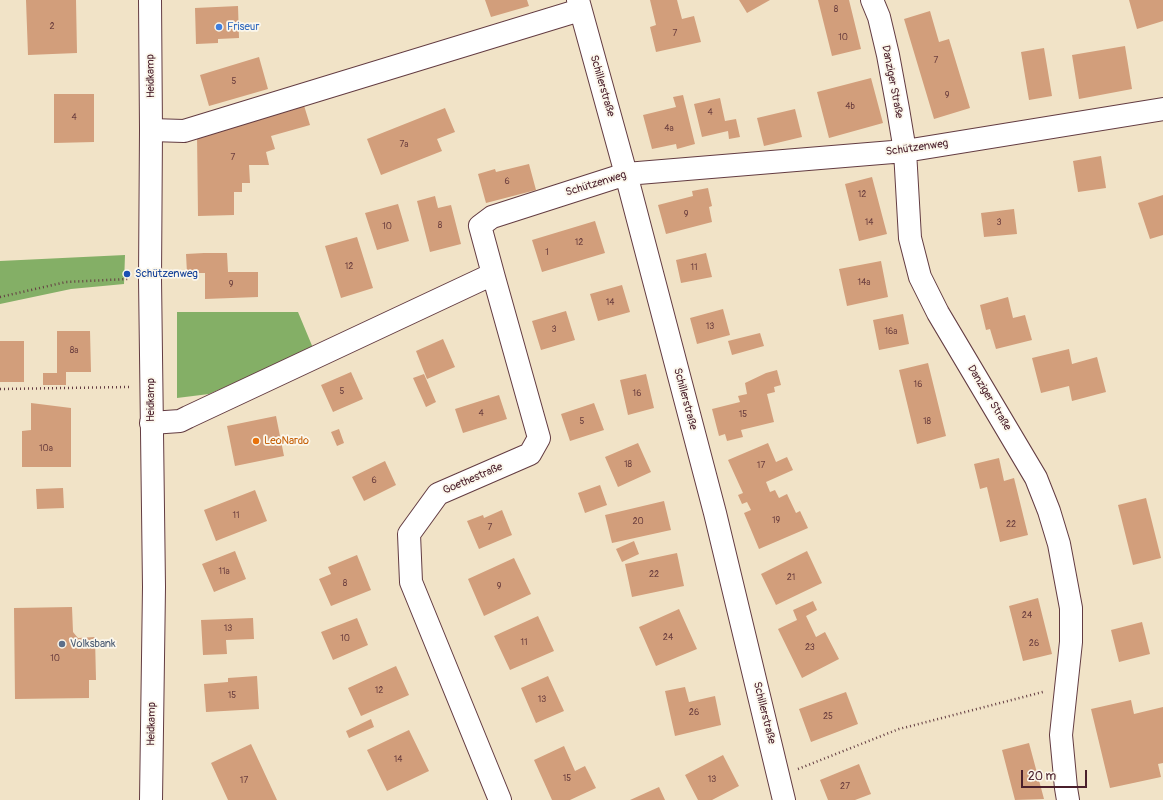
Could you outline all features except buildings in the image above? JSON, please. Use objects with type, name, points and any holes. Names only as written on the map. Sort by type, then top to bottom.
[{"type":"street","name":"Heidkamp","points":[[150,0],[150,278],[154,587],[151,800]]},
{"type":"street","name":"Danziger Straße","points":[[872,0],[879,17],[888,55],[904,151],[910,238],[920,277],[938,313],[1036,478],[1049,511],[1059,544],[1071,608],[1071,642],[1061,735],[1068,800]]},
{"type":"street","points":[[151,130],[184,131],[579,5]]},
{"type":"street","name":"Schillerstraße","points":[[579,5],[626,174],[715,513],[784,800]]},
{"type":"street","name":"Schützenweg","points":[[493,274],[480,226],[492,217],[626,174],[904,151],[1163,109]]},
{"type":"street","points":[[152,423],[180,421],[188,418],[493,274]]},
{"type":"street","name":"Goethestraße","points":[[493,274],[539,438],[530,454],[438,494],[409,534],[411,582],[500,800]]},
{"type":"path","points":[[0,297],[66,282],[150,278]]},
{"type":"path","points":[[0,390],[151,386]]},
{"type":"path","points":[[779,776],[899,729],[1066,686]]},
{"type":"green space","points":[[125,255],[124,284],[71,289],[0,304],[0,261]]},
{"type":"green space","points":[[177,312],[298,312],[313,348],[209,394],[177,398]]},
{"type":"place","name":"Friseur","points":[[219,27]]},
{"type":"place","name":"Schützenweg","points":[[127,274]]},
{"type":"place","name":"LeoNardo","points":[[256,441]]},
{"type":"place","name":"Volksbank","points":[[62,644]]}]
